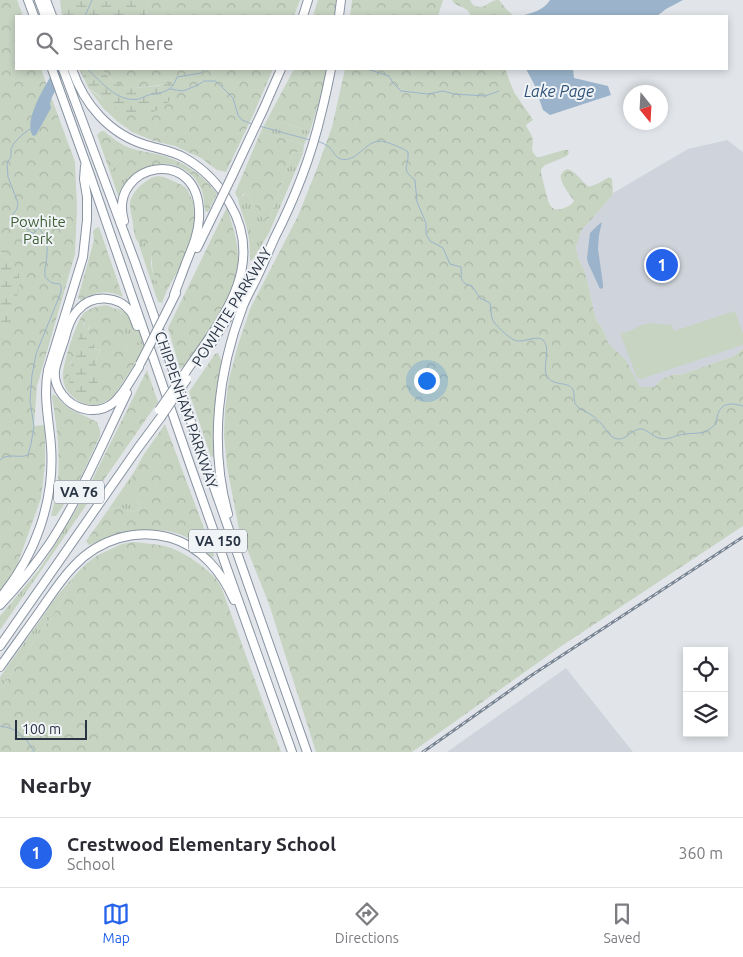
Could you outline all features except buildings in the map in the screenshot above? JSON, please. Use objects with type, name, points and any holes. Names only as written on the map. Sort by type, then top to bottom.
[{"type":"highway","points":[[28,0],[34,15]]},
{"type":"highway","points":[[39,0],[45,15]]},
{"type":"highway","points":[[46,0],[52,15]]},
{"type":"highway","points":[[302,15],[308,0]]},
{"type":"highway","points":[[339,15],[341,0]]},
{"type":"highway","name":"CHIPPENHAM PARKWAY","points":[[52,70],[292,752]]},
{"type":"highway","name":"CHIPPENHAM PARKWAY","points":[[63,70],[135,262],[307,752]]},
{"type":"highway","points":[[72,70],[86,99],[107,124],[134,141],[186,158],[216,184],[227,198],[237,218],[244,252],[240,283],[226,312],[186,376]]},
{"type":"highway","name":"VA 76","points":[[0,605],[25,577],[64,519],[217,208],[281,70]]},
{"type":"highway","name":"POWHITE PARKWAY","points":[[0,646],[34,594],[138,448],[160,413],[234,308],[262,260],[290,204],[309,154],[331,70]]},
{"type":"highway","points":[[0,598],[28,557],[39,532],[46,507],[52,455],[46,402],[46,384],[48,370],[79,273],[85,248],[87,197],[84,179],[85,161]]},
{"type":"highway","points":[[135,262],[132,242],[122,212],[125,193],[136,179],[149,171],[164,168],[176,171],[185,177],[193,188],[197,200],[199,218],[193,246],[174,295]]},
{"type":"highway","points":[[274,658],[253,588],[227,513],[220,472],[218,432],[221,392],[233,338],[243,306],[275,237]]},
{"type":"highway","points":[[140,366],[117,400],[106,408],[96,410],[82,409],[67,401],[58,389],[55,378],[57,363],[70,322],[75,313],[89,301],[106,298],[121,303],[132,313],[150,361],[164,388]]},
{"type":"highway","points":[[0,667],[76,563],[92,550],[105,543],[138,534],[159,536],[180,542],[194,550],[211,564],[221,576],[233,597],[260,663]]},
{"type":"shaded area","points":[[727,140],[743,152],[743,348],[731,357],[683,374],[672,375],[662,379],[654,387],[640,388],[626,360],[609,344],[596,320],[585,272],[578,258],[576,247],[579,235],[613,193],[688,149]]},
{"type":"shaded area","points":[[566,668],[633,752],[447,752]]},
{"type":"green space","name":"Powhite Park","points":[[0,0],[17,0],[23,15],[15,15],[15,70],[41,70],[75,162],[77,207],[75,254],[37,386],[34,426],[45,425],[45,464],[41,498],[14,574],[0,591]]},
{"type":"green space","points":[[60,0],[150,0],[146,15],[62,15]]},
{"type":"green space","points":[[150,0],[300,0],[294,15],[146,15]]},
{"type":"green space","points":[[318,0],[336,0],[335,15],[313,15]]},
{"type":"green space","points":[[352,0],[443,0],[438,15],[350,15]]},
{"type":"green space","points":[[452,0],[470,0],[473,5],[481,7],[499,0],[513,15],[470,15],[467,10],[455,4]]},
{"type":"green space","points":[[80,70],[103,70],[113,81],[126,86],[149,87],[169,83],[180,88],[161,108],[142,114],[130,113],[113,107],[89,89]]},
{"type":"green space","points":[[103,70],[273,70],[226,172],[217,170],[201,158],[175,146],[154,141],[132,132],[103,108],[89,89],[108,104],[153,112],[173,97],[169,83],[128,87],[114,82]]},
{"type":"green space","points":[[293,70],[327,70],[325,83],[310,131],[268,118]]},
{"type":"green space","points":[[345,70],[505,70],[514,92],[533,120],[526,125],[532,137],[532,150],[534,154],[540,157],[568,150],[567,156],[545,165],[541,169],[547,197],[552,208],[564,208],[574,201],[561,178],[562,173],[567,169],[576,174],[589,187],[609,177],[612,179],[612,196],[581,231],[576,247],[578,258],[585,272],[596,320],[609,344],[626,360],[640,387],[654,387],[662,379],[672,375],[683,374],[731,357],[743,348],[743,526],[560,647],[412,752],[316,752],[269,604],[239,529],[227,467],[224,435],[225,410],[229,379],[238,345],[250,309],[298,216],[332,127]]},
{"type":"green space","points":[[268,118],[310,131],[304,145],[261,131]]},
{"type":"green space","points":[[104,131],[116,141],[126,146],[174,160],[198,174],[217,194],[208,212],[205,211],[202,191],[196,180],[188,172],[176,166],[169,164],[155,165],[142,170],[130,179],[126,170],[128,161],[122,157],[110,172],[97,135]]},
{"type":"green space","points":[[261,131],[304,145],[303,153],[293,152],[270,217],[266,221],[246,193],[238,199],[235,193]]},
{"type":"green space","points":[[293,152],[303,153],[269,233],[252,261],[250,260],[247,229],[238,199],[246,193],[266,221],[270,217]]},
{"type":"green space","points":[[122,157],[128,161],[128,177],[130,179],[119,198],[110,172]]},
{"type":"green space","points":[[157,176],[182,185],[187,189],[193,202],[195,228],[193,235],[179,269],[167,290],[157,283],[154,275],[150,243],[139,243],[136,239],[130,206],[131,199],[136,190],[148,180]]},
{"type":"green space","points":[[227,207],[236,237],[238,252],[236,280],[217,319],[185,365],[180,369],[168,328]]},
{"type":"green space","points":[[99,227],[123,297],[101,292],[81,300],[78,298],[94,240],[93,231]]},
{"type":"green space","points":[[147,242],[152,247],[151,264],[154,276],[160,286],[167,290],[162,303],[158,302],[139,245],[139,243]]},
{"type":"green space","points":[[0,247],[17,269],[19,284],[13,310],[0,343]]},
{"type":"green space","points":[[106,305],[115,309],[123,317],[126,349],[130,351],[136,346],[149,342],[114,396],[98,404],[87,405],[77,400],[66,389],[63,379],[64,365],[77,326],[84,313]],"holes":[[[94,314],[88,337],[92,338],[96,351],[101,349],[96,360],[98,379],[70,366],[85,321]]]},
{"type":"green space","points":[[115,308],[130,317],[149,342],[137,346],[130,351],[126,349],[122,314]]},
{"type":"green space","points":[[735,311],[743,334],[743,345],[641,379],[637,378],[620,333],[651,323],[672,325],[674,331]]},
{"type":"green space","points":[[93,314],[94,319],[88,328],[90,334],[88,337],[92,337],[95,350],[97,351],[101,348],[96,360],[98,379],[96,389],[83,395],[74,390],[69,382],[69,375],[80,334],[86,320]]},
{"type":"green space","points":[[218,353],[222,362],[216,393],[214,456],[211,457],[189,392],[215,354]]},
{"type":"green space","points":[[147,370],[158,402],[87,504],[83,500]]},
{"type":"green space","points":[[53,394],[69,408],[97,422],[100,430],[100,436],[77,485],[56,516],[51,516],[57,491],[59,465]]},
{"type":"green space","points":[[165,424],[214,555],[212,558],[188,538],[169,531],[159,530],[127,533],[89,545],[86,541],[108,510],[118,507],[132,512],[140,510],[141,506],[131,489],[131,481],[138,464]]},
{"type":"green space","points":[[136,469],[132,488],[134,496],[141,506],[140,510],[132,512],[118,507],[108,510]]},
{"type":"green space","points":[[83,500],[87,504],[0,630],[0,616],[38,571]]},
{"type":"green space","points":[[133,542],[165,546],[178,551],[199,564],[217,580],[222,589],[281,752],[0,752],[0,690],[60,604],[76,574],[98,555],[122,544]]},
{"type":"green space","points":[[76,574],[60,604],[0,690],[0,677],[57,596]]},
{"type":"water","points":[[550,0],[683,0],[658,15],[524,15],[533,13]]},
{"type":"water","points":[[54,70],[66,70],[52,97],[51,108],[36,135],[33,136],[30,129],[31,121],[42,92]]},
{"type":"water","name":"Lake Page","points":[[527,70],[573,70],[574,78],[608,86],[611,95],[550,115],[543,110],[534,84]]},
{"type":"water","points":[[602,222],[598,249],[603,284],[603,288],[600,289],[587,258],[590,233]]},
{"type":"waterway","points":[[85,15],[92,0]]},
{"type":"waterway","points":[[88,70],[117,95],[131,99],[139,99],[166,91],[174,84],[177,77],[201,73],[203,70]]},
{"type":"waterway","points":[[370,70],[389,76],[401,91],[428,94],[443,91],[454,94],[485,96],[499,91]]},
{"type":"waterway","points":[[170,89],[183,91],[204,81],[215,81],[233,98],[238,115],[242,120],[252,124]]},
{"type":"waterway","points":[[259,126],[310,140]]},
{"type":"waterway","points":[[0,460],[6,456],[28,455],[34,426],[30,401],[36,354],[61,292],[60,284],[52,283],[45,277],[47,246],[42,233],[38,228],[32,233],[9,219],[17,209],[18,203],[8,177],[7,163],[11,157],[11,149],[14,143],[30,129]]},
{"type":"waterway","points":[[317,141],[324,144],[341,159],[351,158],[369,145],[379,141],[408,152],[406,170],[415,180],[417,202],[426,223],[426,234],[430,241],[443,248],[450,264],[461,267],[463,282],[472,286],[480,298],[490,303],[495,324],[517,341],[538,338],[543,340],[547,351],[545,370],[548,378],[551,381],[572,388],[574,400],[580,409],[596,418],[612,437],[622,439],[638,429],[642,429],[662,439],[701,433],[716,424],[719,412],[727,404],[743,406]]},
{"type":"waterway","points":[[0,726],[21,734],[34,752]]},
{"type":"railway","points":[[423,752],[532,675],[743,537]]},
{"type":"place","name":"Crestwood Elementary School","points":[[662,265]]}]
